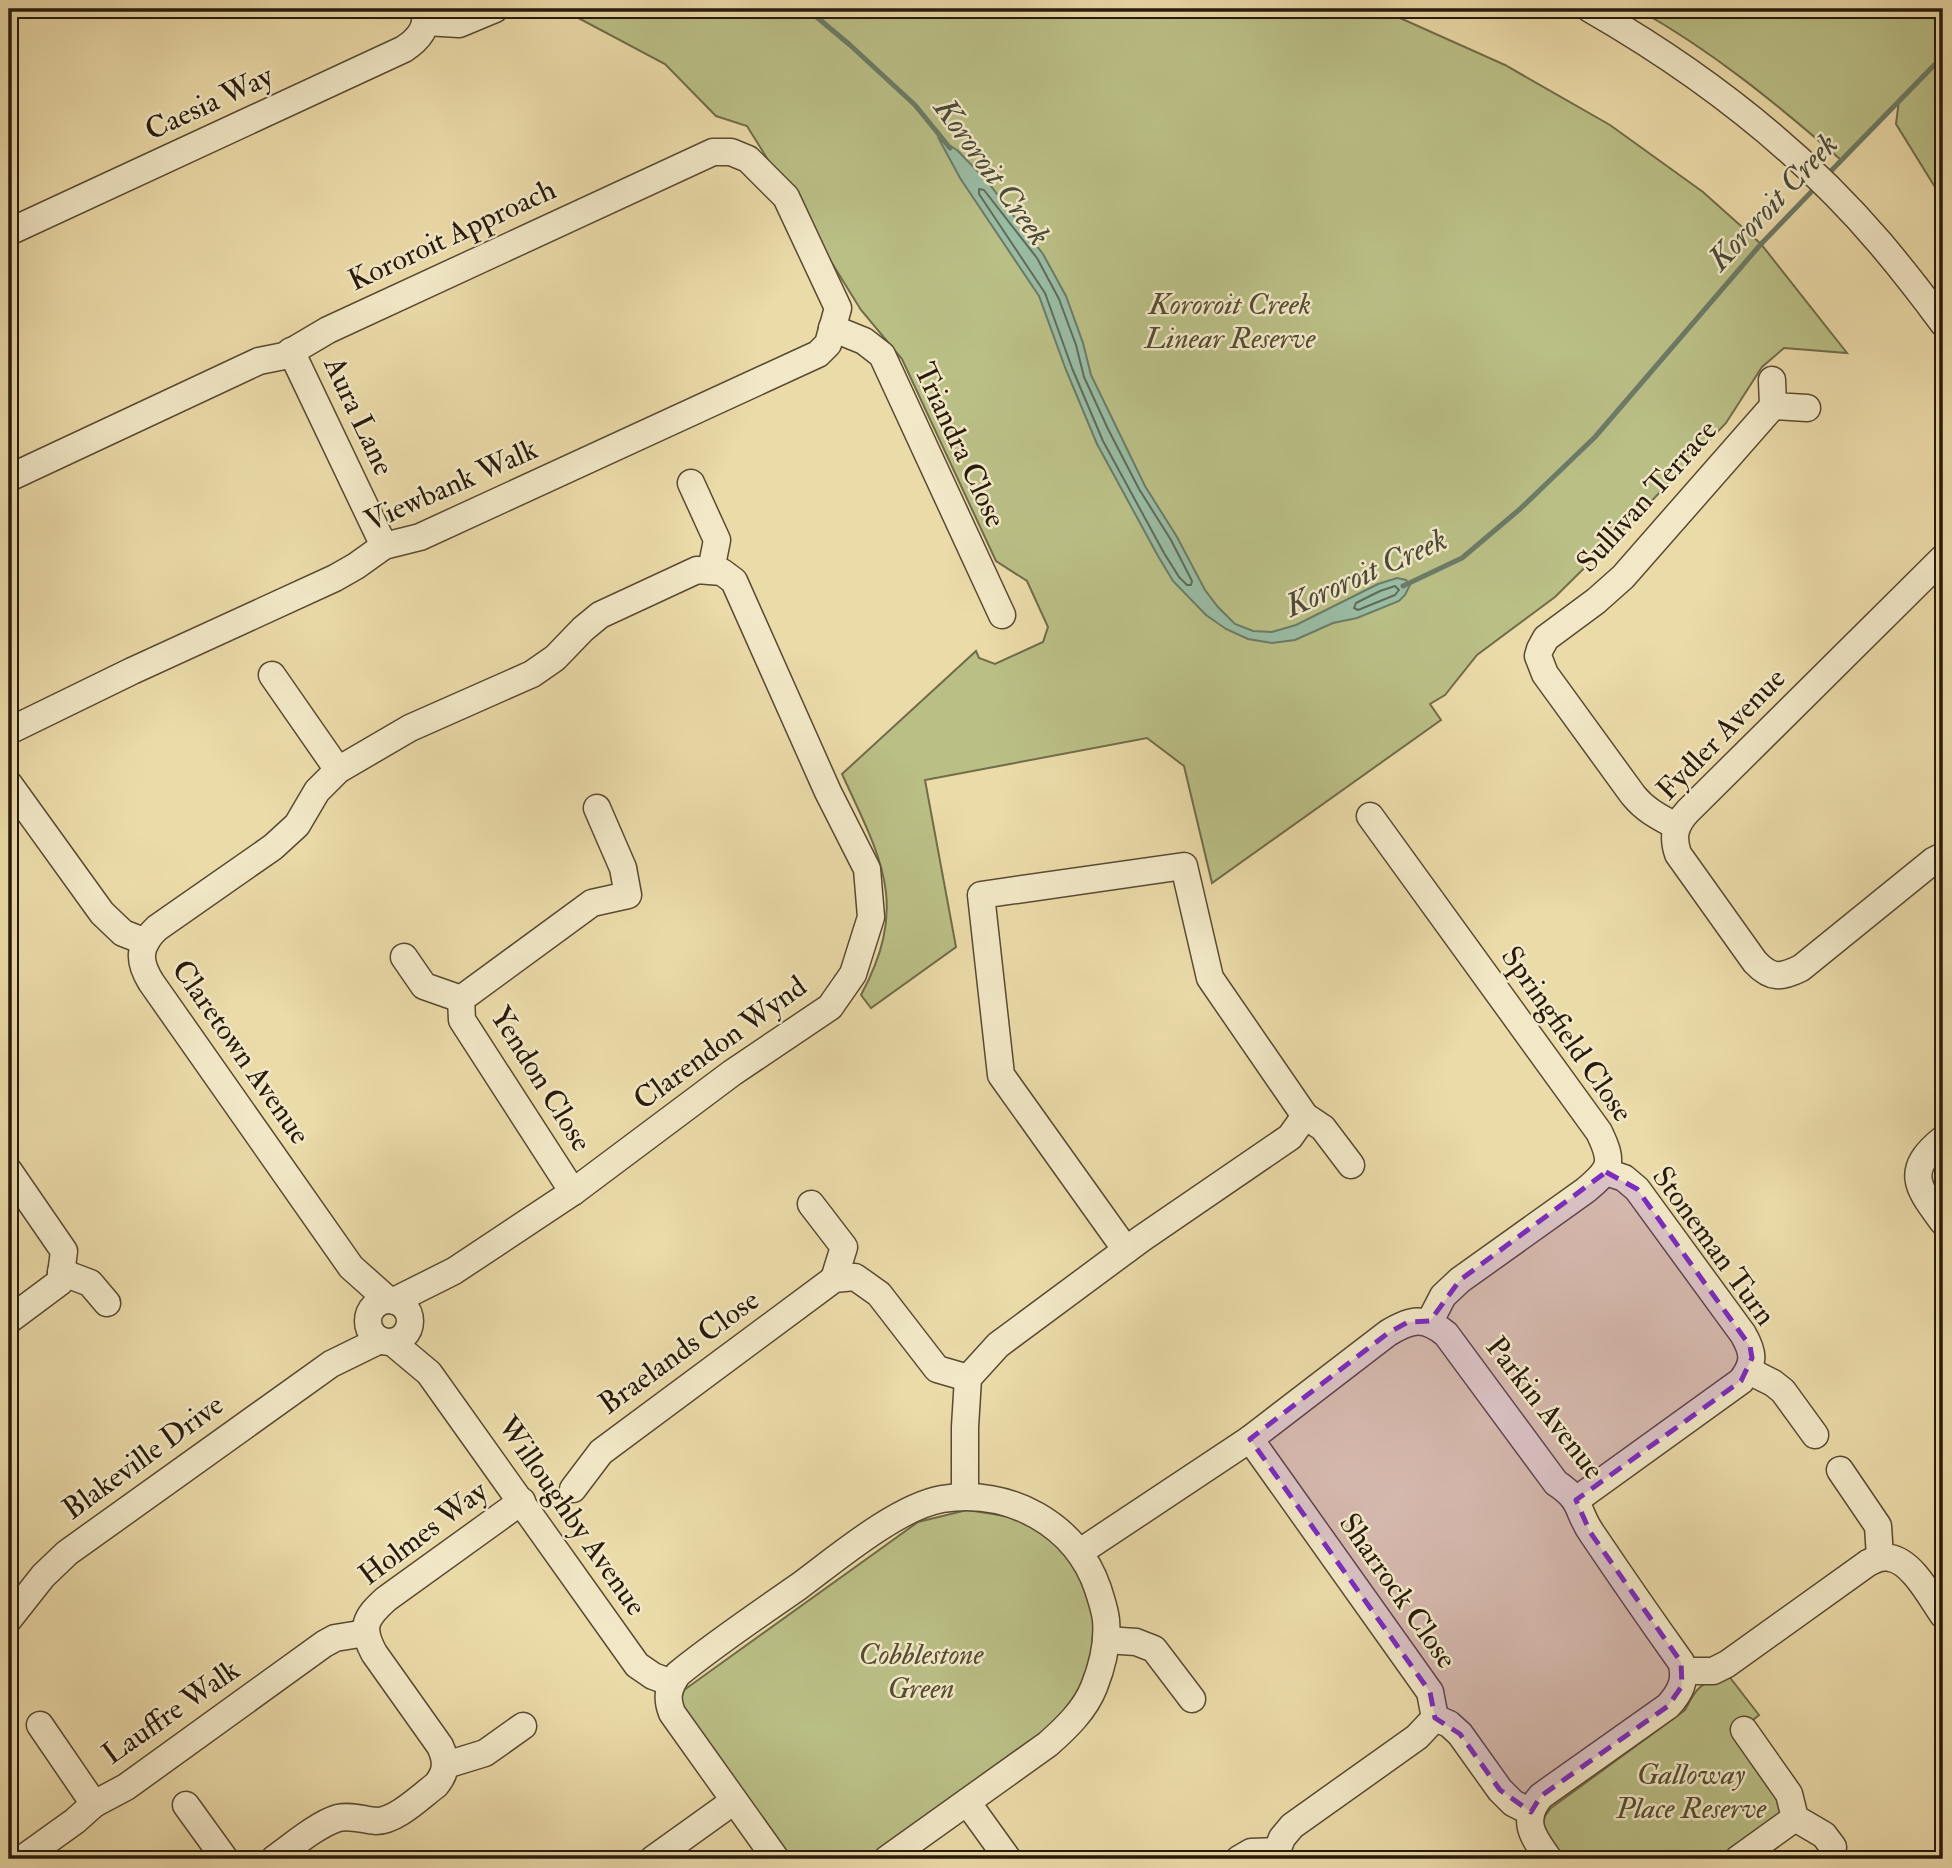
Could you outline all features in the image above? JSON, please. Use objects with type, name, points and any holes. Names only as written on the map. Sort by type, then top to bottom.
[{"type":"street","name":"Caesia Way","points":[[9,232],[404,49],[419,37],[425,15],[458,24],[495,9]]},
{"type":"street","points":[[1590,9],[1669,57],[1735,105],[1811,171],[1879,242],[1943,323]]},
{"type":"street","name":"Kororoit Approach","points":[[9,478],[259,361],[284,356],[328,330],[713,152],[731,152],[748,159],[786,198],[838,308],[832,328]]},
{"type":"street","name":"Viewbank Walk","points":[[9,731],[93,689],[335,578],[384,546],[420,537],[818,354],[828,344],[832,328]]},
{"type":"street","name":"Triandra Close","points":[[832,328],[864,341],[882,355],[1002,615]]},
{"type":"street","name":"Aura Lane","points":[[291,351],[384,546]]},
{"type":"street","name":"Sullivan Terrace","points":[[1676,826],[1643,807],[1633,795],[1545,674],[1538,656],[1539,649],[1546,638],[1623,577],[1772,393],[1807,408]]},
{"type":"street","points":[[146,943],[157,928],[281,840],[297,825],[317,791],[338,770],[410,728],[532,674],[555,658],[600,615],[697,570],[711,570],[717,540],[691,483]]},
{"type":"street","name":"Fydler Avenue","points":[[1943,558],[1688,811],[1676,826],[1674,844],[1678,854],[1755,962],[1773,975],[1791,973],[1801,968],[1943,856]]},
{"type":"street","name":"Clarendon Wynd","points":[[389,1321],[454,1271],[573,1192],[732,1073],[830,1007],[853,974],[871,917],[867,869],[828,792],[734,581],[722,572],[711,570]]},
{"type":"street","points":[[272,674],[338,770]]},
{"type":"street","name":"Claretown Avenue","points":[[9,784],[102,913],[123,933],[146,943],[141,961],[151,982],[389,1321]]},
{"type":"street","name":"Yendon Close","points":[[461,999],[592,902],[628,895],[623,868],[597,808]]},
{"type":"street","name":"Springfield Close","points":[[1370,816],[1599,1132],[1607,1150],[1606,1172],[1586,1190],[1460,1280],[1443,1296],[1429,1323]]},
{"type":"street","points":[[1126,1250],[1001,1075],[981,895],[1184,866],[1210,978],[1305,1116],[1323,1128],[1351,1165]]},
{"type":"street","name":"Yendon Close","points":[[404,957],[424,986],[461,999]]},
{"type":"street","name":"Yendon Close","points":[[461,999],[462,1020],[573,1192]]},
{"type":"street","points":[[965,1496],[968,1378],[998,1345],[1126,1250],[1290,1137],[1305,1116]]},
{"type":"street","points":[[1943,1139],[1928,1152],[1917,1177],[1926,1199],[1943,1222]]},
{"type":"street","points":[[9,1171],[64,1251],[60,1282],[9,1320]]},
{"type":"street","name":"Stoneman Turn","points":[[1576,1500],[1741,1381],[1749,1371],[1752,1358],[1750,1346],[1743,1334],[1637,1189],[1624,1178],[1606,1172]]},
{"type":"street","points":[[811,1204],[844,1247],[834,1279],[855,1277],[879,1294],[937,1369],[968,1378]]},
{"type":"street","points":[[61,1272],[90,1283],[107,1303]]},
{"type":"street","name":"Braelands Close","points":[[573,1489],[601,1451],[834,1279]]},
{"type":"street","name":"Blakeville Drive","points":[[9,1619],[43,1576],[67,1553],[389,1321]]},
{"type":"street","name":"Willoughby Avenue","points":[[389,1321],[421,1346],[429,1373],[637,1665],[672,1683]]},
{"type":"street","points":[[1080,1552],[1250,1439],[1388,1333],[1413,1321],[1429,1323]]},
{"type":"street","name":"Parkin Avenue","points":[[1429,1323],[1446,1334],[1556,1483],[1576,1500],[1590,1532],[1681,1662],[1684,1671]]},
{"type":"street","name":"Stoneman Turn","points":[[1749,1371],[1783,1391],[1815,1435]]},
{"type":"street","name":"Sharrock Close","points":[[1239,1859],[1251,1852],[1279,1855],[1282,1838],[1292,1826],[1417,1737],[1434,1718],[1430,1692],[1250,1439]]},
{"type":"street","points":[[1840,1470],[1878,1526],[1880,1557]]},
{"type":"street","points":[[776,1859],[672,1713],[668,1692],[678,1674],[887,1524],[915,1507],[965,1496],[1002,1500],[1022,1507],[1062,1532],[1080,1552],[1094,1579],[1106,1618],[1106,1640],[1093,1689],[1082,1709],[1048,1744],[887,1859]]},
{"type":"street","name":"Holmes Way","points":[[446,1765],[440,1746],[374,1653],[366,1633],[369,1616],[386,1599],[522,1502]]},
{"type":"street","points":[[1549,1859],[1535,1840],[1529,1819],[1541,1796],[1668,1706],[1682,1686],[1684,1671],[1713,1671],[1727,1664],[1880,1557],[1904,1563],[1943,1615]]},
{"type":"street","name":"Lauffre Walk","points":[[22,1859],[94,1804],[126,1787],[324,1644],[335,1638],[366,1633]]},
{"type":"street","points":[[1106,1640],[1136,1642],[1154,1649],[1192,1699]]},
{"type":"street","points":[[1434,1718],[1449,1724],[1460,1734],[1500,1790],[1513,1803],[1531,1812]]},
{"type":"street","points":[[40,1725],[94,1804]]},
{"type":"street","points":[[274,1859],[337,1818],[348,1816],[369,1820],[388,1819],[436,1785],[442,1778],[446,1765],[485,1753],[523,1727]]},
{"type":"street","points":[[1744,1730],[1789,1794],[1795,1818],[1824,1835],[1833,1847]]},
{"type":"street","points":[[653,1859],[734,1801]]},
{"type":"street","points":[[967,1802],[1008,1859]]},
{"type":"street","points":[[186,1805],[225,1859]]},
{"type":"street","points":[[1738,1859],[1795,1818]]},
{"type":"highlighted area","points":[[1606,1172],[1637,1189],[1750,1346],[1752,1358],[1741,1381],[1576,1500],[1590,1532],[1681,1662],[1682,1686],[1668,1706],[1541,1796],[1531,1812],[1500,1790],[1460,1734],[1435,1718],[1430,1692],[1250,1439],[1388,1333],[1408,1322],[1430,1321],[1460,1280]]},
{"type":"green space","name":"Kororoit Creek Linear Reserve","points":[[505,9],[1380,9],[1505,65],[1610,125],[1703,192],[1761,244],[1847,353],[1784,348],[1762,367],[1726,423],[1643,510],[1555,597],[1477,655],[1445,695],[1430,704],[1441,720],[1212,883],[1184,766],[1147,738],[925,780],[956,947],[871,1008],[861,995],[876,963],[884,934],[887,907],[884,882],[878,857],[842,774],[976,651],[979,658],[995,664],[1043,642],[1048,627],[1027,581],[996,561],[902,359],[861,310],[747,126],[716,116],[665,64],[569,13],[511,13]]},
{"type":"green space","points":[[1637,9],[1943,9],[1943,200],[1896,124],[1899,100],[1841,160],[1743,79],[1691,42]]},
{"type":"green space","name":"Cobblestone Green","points":[[967,1510],[1019,1518],[1054,1539],[1086,1583],[1096,1624],[1092,1664],[1074,1703],[1044,1734],[869,1859],[789,1859],[680,1703],[684,1690],[918,1522]]},
{"type":"green space","name":"Galloway Place Reserve","points":[[1728,1675],[1759,1715],[1736,1734],[1782,1796],[1785,1818],[1729,1859],[1561,1859],[1542,1827],[1551,1808],[1685,1710],[1701,1686]]},
{"type":"water","points":[[939,139],[957,150],[987,181],[1043,254],[1066,296],[1091,375],[1145,486],[1177,537],[1205,590],[1235,624],[1253,631],[1272,632],[1296,625],[1378,584],[1397,578],[1406,580],[1410,585],[1405,595],[1399,601],[1357,618],[1333,623],[1295,640],[1272,643],[1248,639],[1226,629],[1206,615],[1173,581],[1158,556],[1097,444],[1039,296],[960,178]]},
{"type":"waterway","name":"Kororoit Creek","points":[[807,9],[915,105],[950,148]]},
{"type":"waterway","name":"Kororoit Creek","points":[[1827,175],[1943,56]]},
{"type":"waterway","name":"Kororoit Creek","points":[[1403,586],[1462,558],[1520,509],[1595,437],[1761,244],[1815,188]]}]
